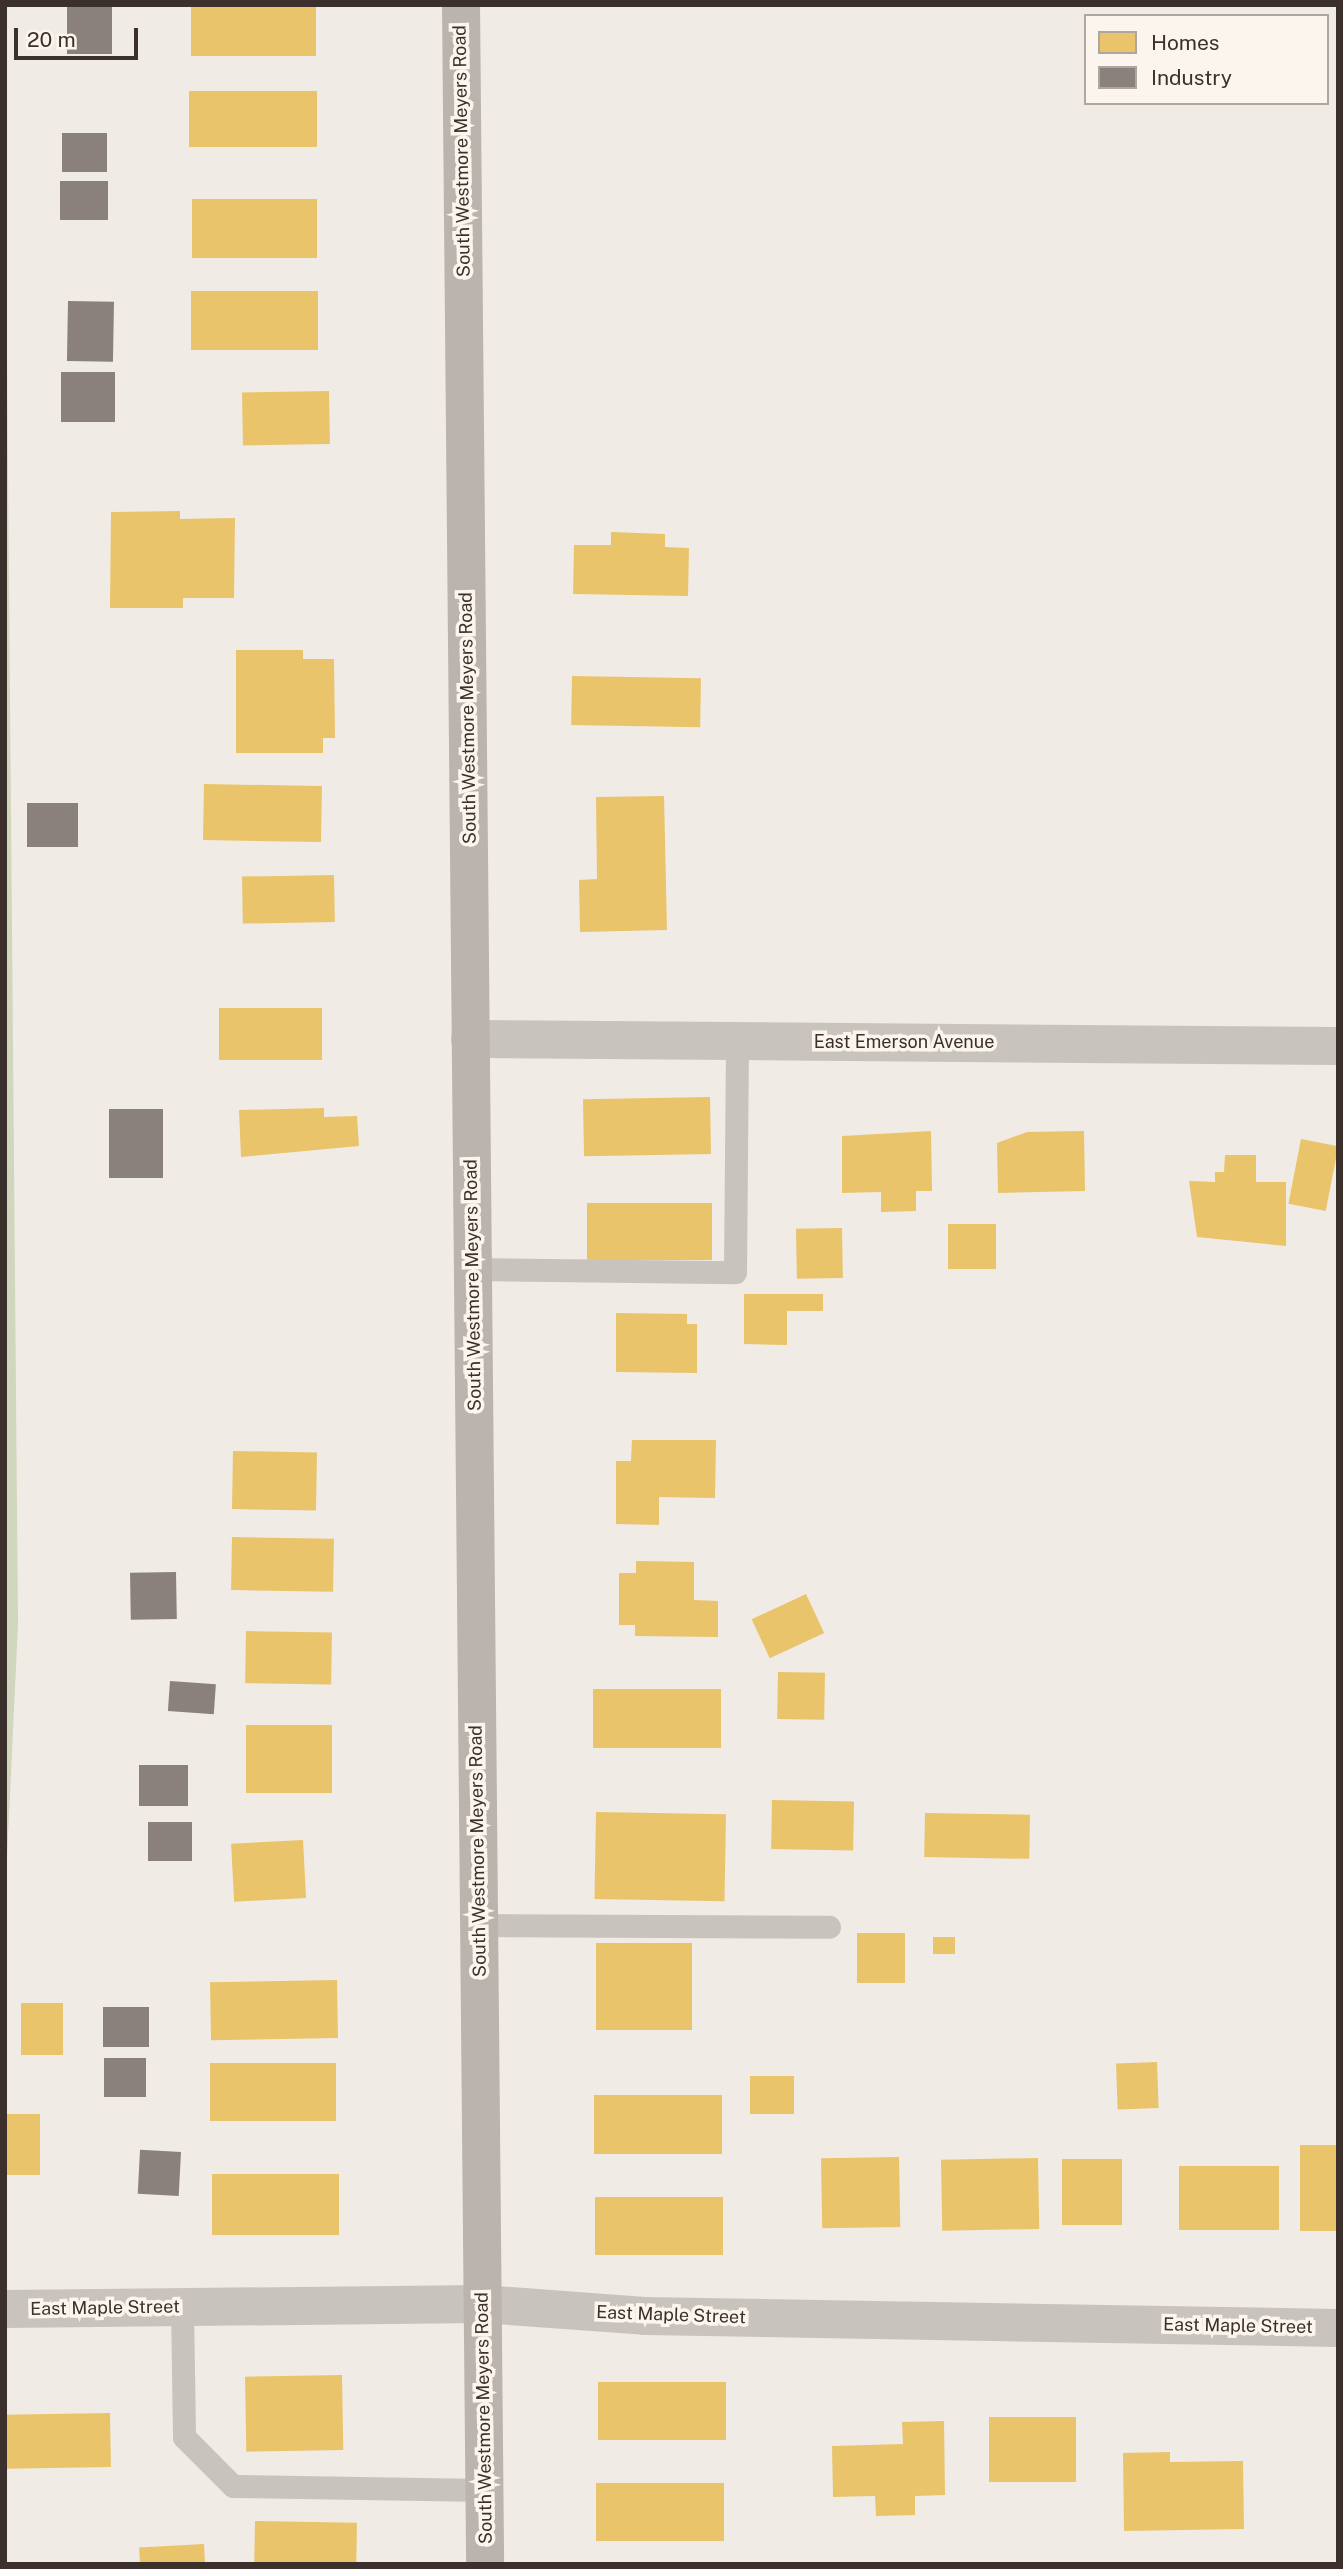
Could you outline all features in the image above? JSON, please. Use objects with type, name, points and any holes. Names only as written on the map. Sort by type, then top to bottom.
[{"type":"street","name":"South Westmore Meyers Road","points":[[461,5],[485,2564]]},
{"type":"street","name":"East Emerson Avenue","points":[[470,1039],[1338,1046]]},
{"type":"street","name":"East Maple Street","points":[[5,2309],[483,2304],[645,2316],[1338,2328]]},
{"type":"lane","points":[[472,1269],[735,1272],[737,1041]]},
{"type":"lane","points":[[479,1924],[830,1927]]},
{"type":"lane","points":[[181,2307],[184,2437],[233,2486],[484,2490]]},
{"type":"green space","points":[[5,122],[18,1624],[5,1901]]},
{"type":"building: Homes","points":[[191,5],[316,5],[316,56],[191,56]]},
{"type":"building: Homes","points":[[189,91],[317,91],[317,147],[189,147]]},
{"type":"building: Homes","points":[[192,199],[317,199],[317,258],[192,258]]},
{"type":"building: Homes","points":[[191,291],[318,291],[318,350],[191,350]]},
{"type":"building: Homes","points":[[329,391],[330,444],[243,446],[242,393]]},
{"type":"building: Homes","points":[[180,511],[180,519],[235,518],[234,598],[183,598],[183,608],[110,608],[111,512]]},
{"type":"building: Homes","points":[[611,532],[665,534],[665,547],[689,548],[688,596],[573,594],[574,545],[611,545]]},
{"type":"building: Homes","points":[[236,650],[303,650],[303,659],[334,659],[335,738],[323,738],[323,753],[236,753]]},
{"type":"building: Homes","points":[[572,676],[701,678],[700,727],[571,725]]},
{"type":"building: Homes","points":[[204,784],[322,786],[321,842],[203,840]]},
{"type":"building: Homes","points":[[664,796],[667,930],[580,932],[579,880],[597,879],[596,797]]},
{"type":"building: Homes","points":[[334,875],[335,922],[243,924],[242,877]]},
{"type":"building: Homes","points":[[219,1008],[322,1008],[322,1060],[219,1060]]},
{"type":"building: Homes","points":[[710,1097],[711,1154],[584,1156],[583,1099]]},
{"type":"building: Homes","points":[[324,1108],[324,1117],[357,1116],[359,1146],[241,1157],[239,1110]]},
{"type":"building: Homes","points":[[931,1131],[932,1191],[916,1191],[916,1211],[881,1212],[881,1192],[842,1193],[842,1136]]},
{"type":"building: Homes","points":[[1084,1131],[1085,1191],[998,1193],[997,1143],[1027,1132]]},
{"type":"building: Homes","points":[[1301,1139],[1338,1146],[1326,1211],[1288,1204]]},
{"type":"building: Homes","points":[[1225,1155],[1256,1155],[1256,1182],[1286,1182],[1286,1246],[1197,1237],[1189,1181],[1215,1182],[1215,1172],[1224,1172]]},
{"type":"building: Homes","points":[[587,1203],[712,1203],[712,1260],[587,1260]]},
{"type":"building: Homes","points":[[948,1224],[996,1224],[996,1269],[948,1269]]},
{"type":"building: Homes","points":[[842,1228],[843,1278],[797,1279],[796,1229]]},
{"type":"building: Homes","points":[[744,1294],[823,1294],[823,1311],[787,1311],[787,1345],[744,1344]]},
{"type":"building: Homes","points":[[616,1313],[687,1314],[687,1324],[697,1324],[697,1373],[616,1372]]},
{"type":"building: Homes","points":[[632,1440],[716,1440],[715,1498],[659,1497],[659,1525],[616,1524],[616,1461],[631,1461]]},
{"type":"building: Homes","points":[[233,1451],[317,1452],[316,1510],[232,1509]]},
{"type":"building: Homes","points":[[232,1537],[334,1539],[333,1592],[231,1590]]},
{"type":"building: Homes","points":[[636,1561],[694,1562],[694,1600],[718,1601],[718,1637],[635,1636],[635,1625],[619,1625],[619,1573],[636,1573]]},
{"type":"building: Homes","points":[[806,1594],[824,1633],[770,1658],[752,1619]]},
{"type":"building: Homes","points":[[246,1631],[332,1633],[331,1684],[245,1683]]},
{"type":"building: Homes","points":[[778,1672],[825,1673],[824,1720],[777,1719]]},
{"type":"building: Homes","points":[[593,1689],[721,1689],[721,1748],[593,1748]]},
{"type":"building: Homes","points":[[246,1725],[332,1725],[332,1793],[246,1793]]},
{"type":"building: Homes","points":[[772,1800],[854,1801],[853,1850],[771,1849]]},
{"type":"building: Homes","points":[[596,1812],[726,1814],[724,1901],[594,1899]]},
{"type":"building: Homes","points":[[925,1813],[1030,1815],[1029,1859],[924,1857]]},
{"type":"building: Homes","points":[[303,1840],[306,1898],[234,1902],[231,1844]]},
{"type":"building: Homes","points":[[857,1933],[905,1933],[905,1983],[857,1983]]},
{"type":"building: Homes","points":[[933,1937],[955,1937],[955,1954],[933,1954]]},
{"type":"building: Homes","points":[[596,1943],[692,1943],[692,2030],[596,2030]]},
{"type":"building: Homes","points":[[337,1980],[338,2038],[211,2040],[210,1982]]},
{"type":"building: Homes","points":[[21,2003],[63,2003],[63,2055],[21,2055]]},
{"type":"building: Homes","points":[[1157,2062],[1159,2108],[1118,2109],[1116,2063]]},
{"type":"building: Homes","points":[[210,2063],[336,2063],[336,2121],[210,2121]]},
{"type":"building: Homes","points":[[750,2076],[794,2076],[794,2114],[750,2114]]},
{"type":"building: Homes","points":[[594,2095],[722,2095],[722,2154],[594,2154]]},
{"type":"building: Homes","points":[[5,2114],[40,2114],[40,2175],[5,2175]]},
{"type":"building: Homes","points":[[1300,2145],[1338,2145],[1338,2231],[1300,2231]]},
{"type":"building: Homes","points":[[899,2157],[900,2227],[822,2228],[821,2158]]},
{"type":"building: Homes","points":[[1038,2158],[1039,2229],[942,2231],[941,2160]]},
{"type":"building: Homes","points":[[1062,2159],[1122,2159],[1122,2225],[1062,2225]]},
{"type":"building: Homes","points":[[1179,2166],[1279,2166],[1279,2230],[1179,2230]]},
{"type":"building: Homes","points":[[212,2174],[339,2174],[339,2235],[212,2235]]},
{"type":"building: Homes","points":[[595,2197],[723,2197],[723,2255],[595,2255]]},
{"type":"building: Homes","points":[[342,2375],[343,2450],[246,2452],[245,2377]]},
{"type":"building: Homes","points":[[598,2382],[726,2382],[726,2440],[598,2440]]},
{"type":"building: Homes","points":[[110,2413],[111,2467],[6,2469],[5,2415]]},
{"type":"building: Homes","points":[[989,2417],[1076,2417],[1076,2482],[989,2482]]},
{"type":"building: Homes","points":[[944,2421],[945,2495],[915,2496],[915,2515],[876,2516],[875,2496],[833,2497],[832,2446],[903,2444],[902,2422]]},
{"type":"building: Homes","points":[[1170,2452],[1170,2462],[1243,2461],[1244,2529],[1124,2531],[1123,2453]]},
{"type":"building: Homes","points":[[596,2483],[724,2483],[724,2541],[596,2541]]},
{"type":"building: Homes","points":[[255,2521],[357,2523],[356,2564],[254,2564]]},
{"type":"building: Homes","points":[[204,2544],[205,2564],[140,2564],[139,2547]]},
{"type":"building: Industry","points":[[67,5],[112,5],[112,54],[67,54]]},
{"type":"building: Industry","points":[[62,133],[107,133],[107,172],[62,172]]},
{"type":"building: Industry","points":[[60,181],[108,181],[108,220],[60,220]]},
{"type":"building: Industry","points":[[68,301],[114,302],[113,362],[67,361]]},
{"type":"building: Industry","points":[[61,372],[115,372],[115,422],[61,422]]},
{"type":"building: Industry","points":[[27,803],[78,803],[78,847],[27,847]]},
{"type":"building: Industry","points":[[109,1109],[163,1109],[163,1178],[109,1178]]},
{"type":"building: Industry","points":[[176,1572],[177,1619],[131,1620],[130,1573]]},
{"type":"building: Industry","points":[[170,1681],[216,1684],[214,1714],[168,1711]]},
{"type":"building: Industry","points":[[139,1765],[188,1765],[188,1806],[139,1806]]},
{"type":"building: Industry","points":[[148,1822],[192,1822],[192,1861],[148,1861]]},
{"type":"building: Industry","points":[[103,2007],[149,2007],[149,2047],[103,2047]]},
{"type":"building: Industry","points":[[104,2058],[146,2058],[146,2097],[104,2097]]},
{"type":"building: Industry","points":[[140,2150],[181,2152],[179,2196],[138,2194]]}]
